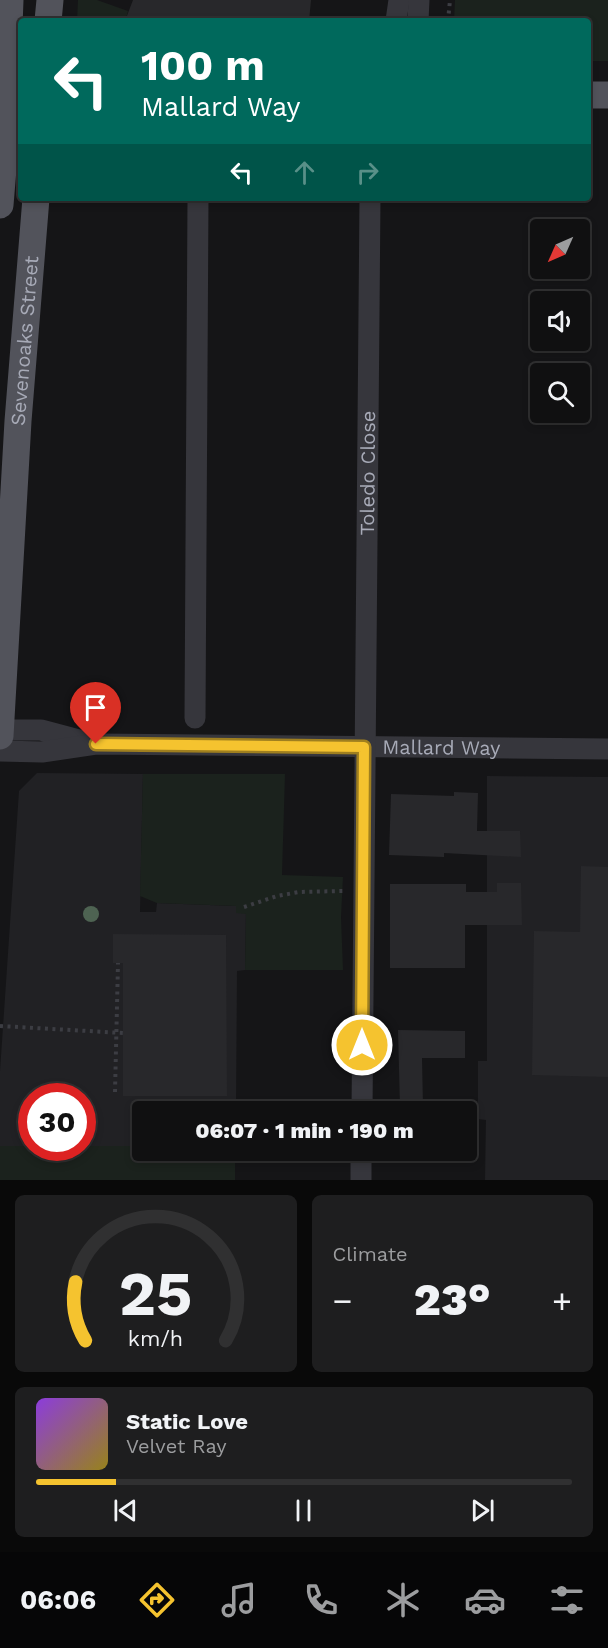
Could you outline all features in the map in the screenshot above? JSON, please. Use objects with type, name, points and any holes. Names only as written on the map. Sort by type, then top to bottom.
[{"type":"main road","points":[[0,205],[9,111],[10,0]]},
{"type":"main road","points":[[48,18],[50,0]]},
{"type":"main road","points":[[591,95],[608,95]]},
{"type":"main road","name":"Sevenoaks Street","points":[[0,736],[18,421],[36,201]]},
{"type":"street","points":[[396,18],[399,0]]},
{"type":"street","points":[[418,18],[419,0]]},
{"type":"street","points":[[195,718],[198,201]]},
{"type":"street","name":"Toledo Close","points":[[362,1101],[370,201]]},
{"type":"street","name":"Mallard Way","points":[[0,730],[41,730],[96,744]]},
{"type":"street","name":"Mallard Way","points":[[0,751],[42,752],[96,744],[608,749]]},
{"type":"street","points":[[361,1161],[361,1180]]},
{"type":"path","points":[[448,18],[450,0]]},
{"type":"path","points":[[244,907],[298,892],[363,891]]},
{"type":"path","points":[[115,1092],[118,963]]},
{"type":"path","points":[[0,1026],[123,1033]]},
{"type":"shaded area","points":[[78,0],[97,0],[128,11],[126,18],[77,18]]},
{"type":"shaded area","points":[[455,0],[608,0],[608,61],[591,61],[591,18],[454,18]]},
{"type":"shaded area","points":[[37,773],[143,774],[140,912],[156,912],[157,903],[236,906],[246,913],[245,970],[237,971],[236,1101],[132,1101],[132,1146],[96,1146],[96,1083],[18,1083],[18,1146],[0,1146],[0,1071],[19,791]]},
{"type":"shaded area","points":[[143,774],[285,774],[282,875],[343,877],[341,917],[343,970],[245,970],[246,914],[236,913],[236,906],[157,903],[140,896]]},
{"type":"shaded area","points":[[487,776],[608,777],[608,1180],[485,1180],[486,1120],[478,1119],[478,1061],[487,1061]]},
{"type":"shaded area","points":[[0,1146],[18,1146],[18,1161],[96,1161],[96,1146],[132,1146],[132,1161],[235,1161],[235,1180],[0,1180]]},
{"type":"building","points":[[133,0],[311,0],[309,18],[126,18]]},
{"type":"building","points":[[454,792],[478,793],[477,831],[520,831],[521,857],[444,853],[444,857],[389,855],[391,794],[454,796]]},
{"type":"building","points":[[581,866],[608,867],[608,1077],[532,1075],[534,931],[580,932]]},
{"type":"building","points":[[497,883],[521,883],[522,925],[465,925],[465,968],[390,968],[390,884],[466,884],[466,892],[497,892]]},
{"type":"building","points":[[113,934],[226,935],[227,1096],[123,1096],[123,963],[113,963]]},
{"type":"building","points":[[398,1030],[465,1031],[465,1058],[422,1058],[423,1101],[400,1101]]},
{"type":"route","points":[[96,744],[364,747],[362,1045]]}]
